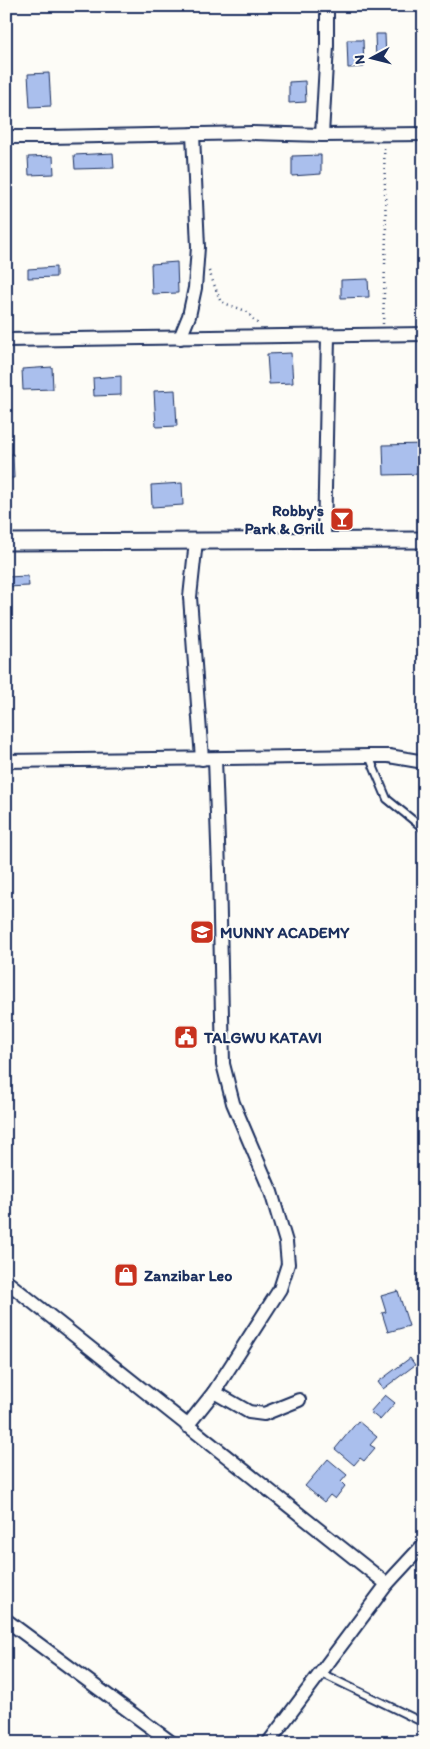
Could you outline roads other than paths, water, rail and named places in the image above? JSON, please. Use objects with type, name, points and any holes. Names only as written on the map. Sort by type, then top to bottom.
[{"type":"street","points":[[322,135],[327,46],[327,6]]},
{"type":"street","points":[[6,137],[193,134],[424,134]]},
{"type":"street","points":[[180,338],[189,316],[195,288],[198,247],[193,134]]},
{"type":"street","points":[[189,316],[202,339]]},
{"type":"street","points":[[6,340],[202,339],[264,336],[424,334]]},
{"type":"street","points":[[324,540],[328,336]]},
{"type":"street","points":[[6,542],[424,540]]},
{"type":"street","points":[[187,1426],[214,1392],[280,1289],[288,1264],[286,1242],[271,1192],[233,1104],[223,1064],[219,870],[190,597],[196,541]]},
{"type":"street","points":[[6,761],[389,756],[424,762]]},
{"type":"street","points":[[6,1281],[387,1584]]},
{"type":"street","points":[[214,1392],[250,1412],[264,1414],[299,1400]]},
{"type":"street","points":[[268,1743],[387,1584],[424,1544]]},
{"type":"street","points":[[6,1620],[172,1743]]},
{"type":"lane","points":[[369,756],[387,799],[424,829]]},
{"type":"lane","points":[[321,1672],[424,1723]]},
{"type":"place","name":"Robby's Park & Grill","points":[[342,519]]},
{"type":"place","name":"MUNNY ACADEMY","points":[[202,932]]},
{"type":"place","name":"TALGWU KATAVI","points":[[186,1037]]},
{"type":"place","name":"Zanzibar Leo","points":[[126,1275]]}]
